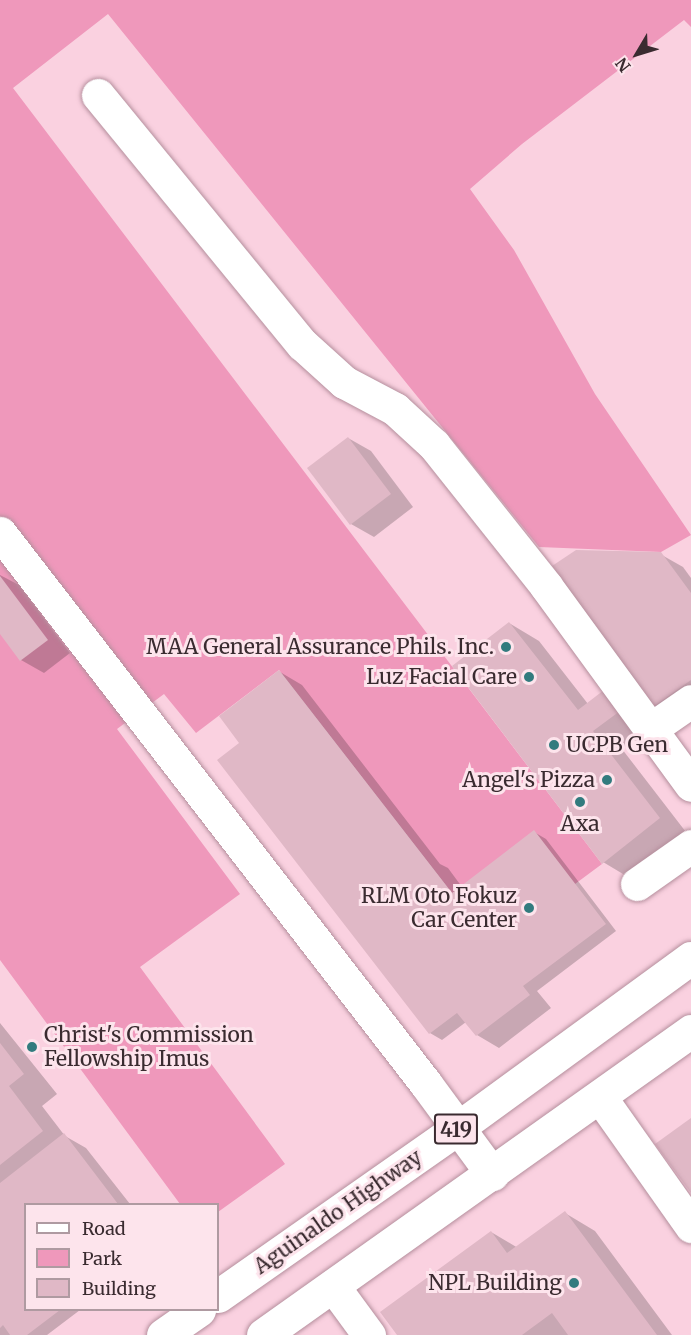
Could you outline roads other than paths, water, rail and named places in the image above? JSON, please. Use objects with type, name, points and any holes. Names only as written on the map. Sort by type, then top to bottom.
[{"type":"main road","points":[[98,95],[302,344],[344,382],[394,409],[434,445],[513,542],[652,728],[691,785]]},
{"type":"main road","points":[[0,533],[459,1127],[492,1174]]},
{"type":"main road","points":[[652,728],[691,701]]},
{"type":"main road","points":[[637,884],[691,846]]},
{"type":"main road","name":"Aguinaldo Highway","points":[[219,1295],[459,1127],[691,958]]},
{"type":"main road","name":"419","points":[[263,1335],[691,1031]]},
{"type":"main road","points":[[600,1097],[691,1226]]},
{"type":"main road","points":[[333,1286],[369,1335]]},
{"type":"main road","points":[[163,1335],[198,1311]]},
{"type":"place","name":"MAA General Assurance Phils. Inc.","points":[[506,647]]},
{"type":"place","name":"Luz Facial Care","points":[[529,677]]},
{"type":"place","name":"UCPB Gen","points":[[554,745]]},
{"type":"place","name":"Angel's Pizza","points":[[607,780]]},
{"type":"place","name":"Axa","points":[[580,802]]},
{"type":"place","name":"RLM Oto Fokuz Car Center","points":[[529,908]]},
{"type":"place","name":"Christ's Commission Fellowship Imus","points":[[32,1047]]},
{"type":"place","name":"NPL Building","points":[[574,1283]]}]
